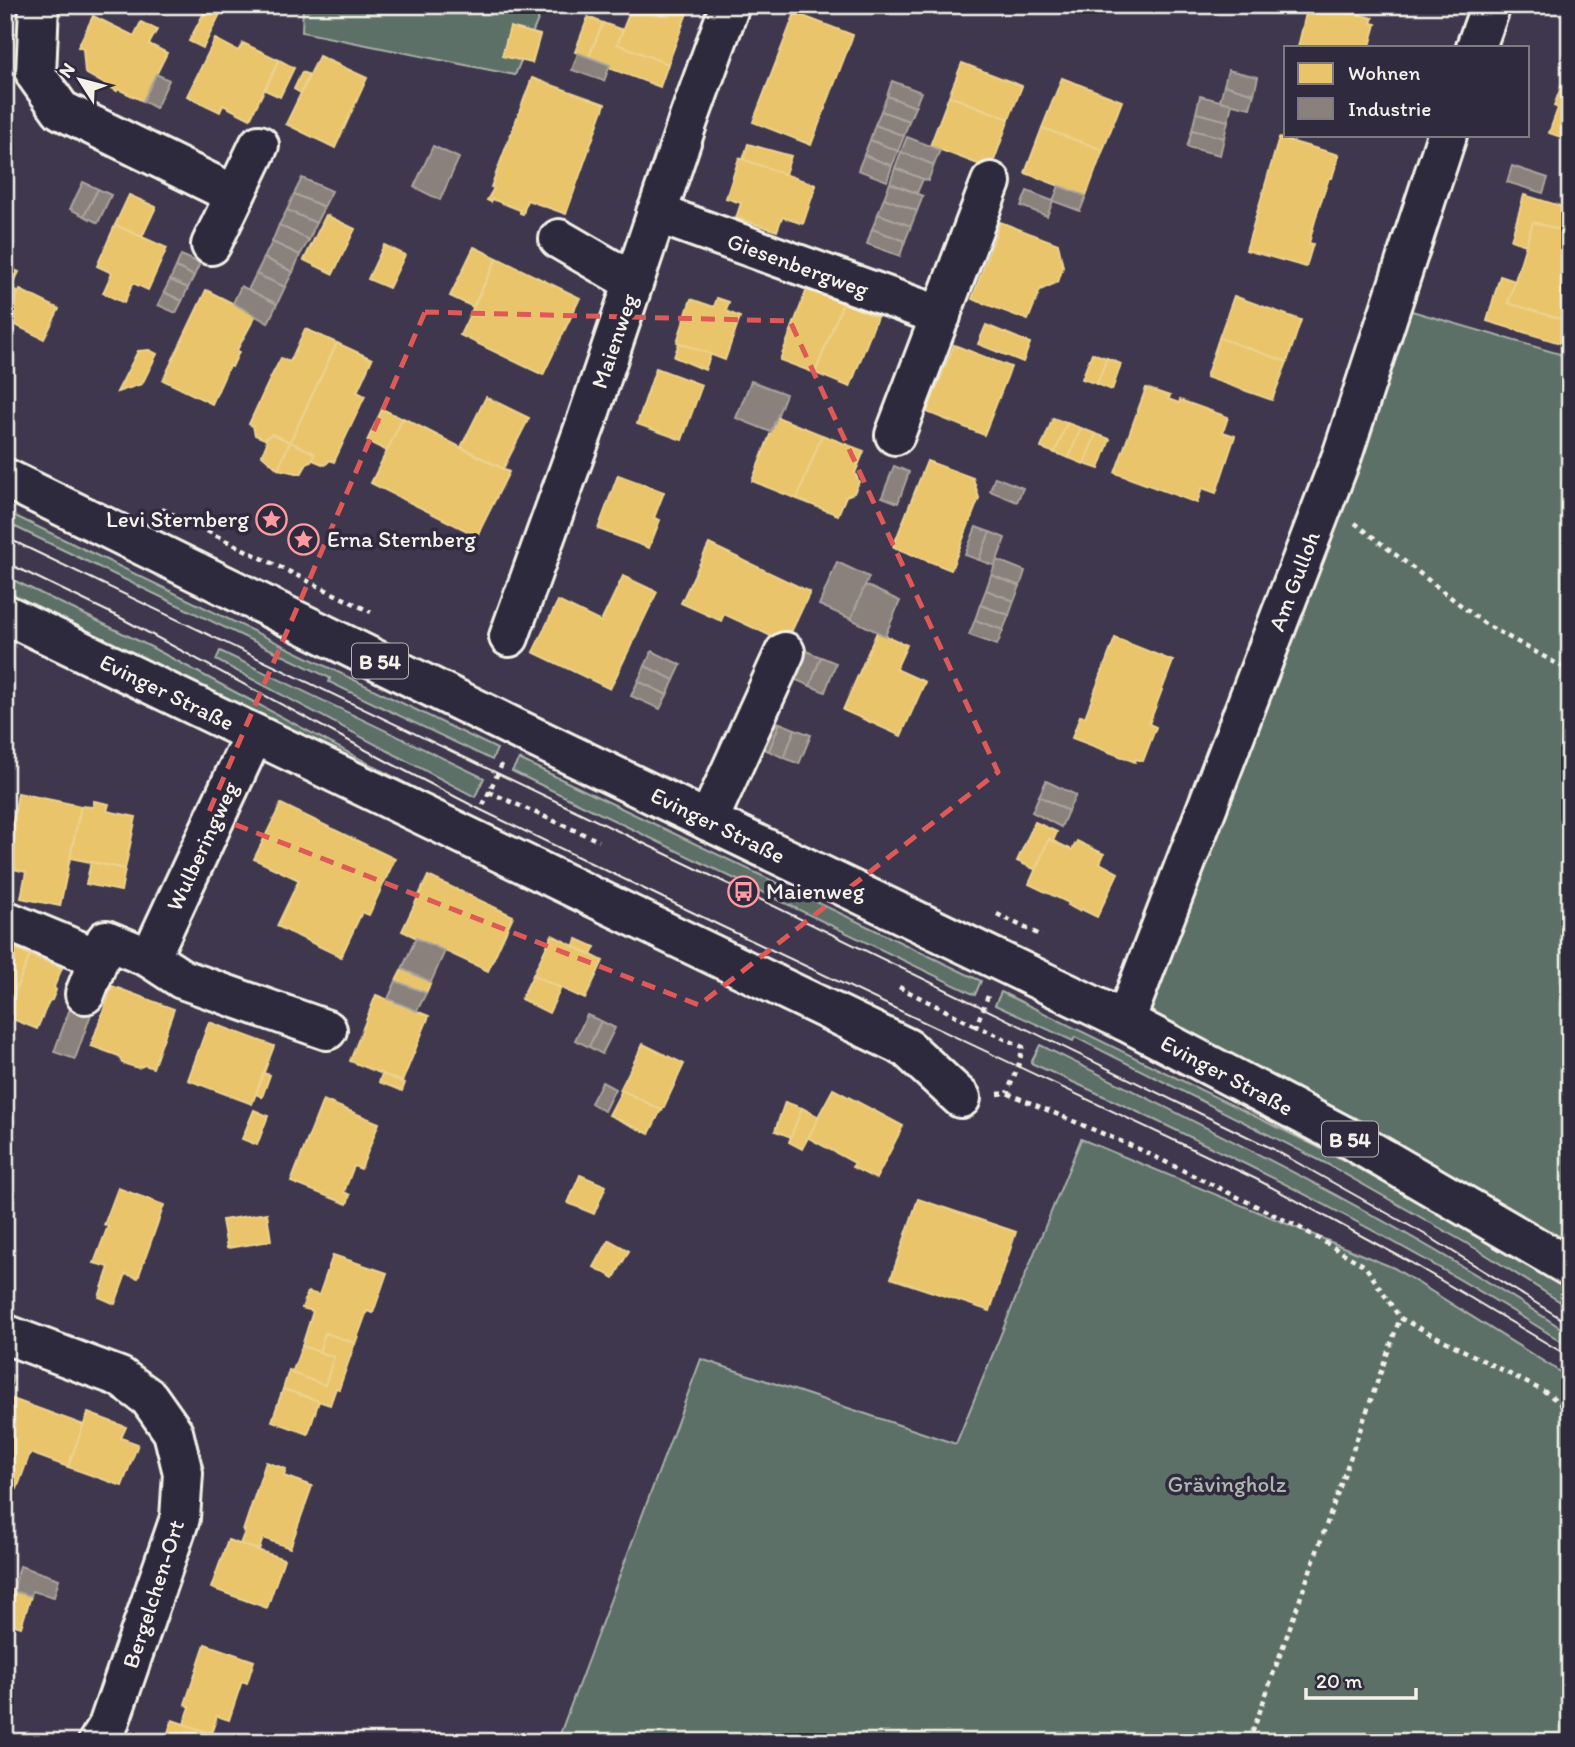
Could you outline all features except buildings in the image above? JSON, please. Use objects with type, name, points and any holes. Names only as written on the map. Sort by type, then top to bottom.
[{"type":"street","points":[[38,5],[36,75],[61,110],[236,195]]},
{"type":"street","name":"Maienweg","points":[[509,637],[730,5]]},
{"type":"street","points":[[1476,46],[1491,5]]},
{"type":"street","name":"Am Gulloh","points":[[1125,1021],[1343,453],[1447,136]]},
{"type":"street","points":[[211,245],[259,145]]},
{"type":"street","points":[[895,435],[992,182]]},
{"type":"street","name":"Giesenbergweg","points":[[656,214],[940,316]]},
{"type":"street","name":"Maienweg","points":[[559,239],[633,282]]},
{"type":"street","name":"Evinger Straße","points":[[5,478],[519,730],[1125,1021],[1350,1139],[1570,1267]]},
{"type":"street","name":"Evinger Straße","points":[[5,614],[907,1048],[961,1098]]},
{"type":"street","points":[[708,821],[785,652]]},
{"type":"street","name":"Wulberingweg","points":[[150,958],[254,734]]},
{"type":"street","points":[[5,920],[103,950],[150,958],[183,979],[327,1030]]},
{"type":"street","points":[[85,995],[103,950]]},
{"type":"street","name":"Bergelchen-Ort","points":[[5,1334],[120,1377],[149,1398],[173,1432],[183,1473],[180,1518],[108,1726],[97,1742]]},
{"type":"path","points":[[1325,499],[1485,624],[1570,671]]},
{"type":"path","points":[[469,837],[519,730]]},
{"type":"path","points":[[489,792],[599,841]]},
{"type":"path","points":[[899,987],[976,1026]]},
{"type":"path","points":[[1007,1093],[1023,1046]]},
{"type":"path","points":[[961,1098],[1007,1093],[1139,1149],[1297,1226],[1365,1266],[1400,1318],[1547,1393],[1570,1411]]},
{"type":"path","points":[[1249,1742],[1400,1318]]},
{"type":"highlighted area","points":[[425,312],[790,321],[998,772],[699,1005],[208,814]]},
{"type":"green space","points":[[303,5],[435,5],[472,9],[473,5],[544,5],[515,75],[302,32]]},
{"type":"green space","points":[[1391,305],[1570,357],[1570,1267],[1125,1021]]},
{"type":"green space","points":[[5,511],[497,749],[492,760],[329,682],[330,678],[5,522]]},
{"type":"green space","points":[[5,576],[149,646],[437,800],[435,805],[5,595]]},
{"type":"green space","points":[[220,651],[484,778],[475,797],[216,660]]},
{"type":"green space","points":[[519,759],[981,981],[975,995],[512,771]]},
{"type":"green space","points":[[1001,992],[1330,1153],[1570,1291],[1570,1308],[1480,1251],[1325,1163],[1075,1037],[1073,1041],[995,1005]]},
{"type":"green space","points":[[1040,1045],[1310,1181],[1442,1254],[1570,1334],[1570,1347],[1440,1268],[1306,1195],[1238,1160],[1031,1063]]},
{"type":"green space","name":"Grävingholz","points":[[1081,1139],[1394,1268],[1570,1378],[1570,1742],[557,1742],[701,1359],[956,1444]]},
{"type":"tram line","points":[[5,537],[1273,1149],[1426,1235],[1570,1324]]},
{"type":"tram line","points":[[5,562],[119,617],[481,810],[1256,1179],[1410,1262],[1570,1357]]},
{"type":"place","name":"Levi Sternberg","points":[[272,519]]},
{"type":"place","name":"Erna Sternberg","points":[[304,539]]},
{"type":"place","name":"Maienweg","points":[[743,891]]}]
